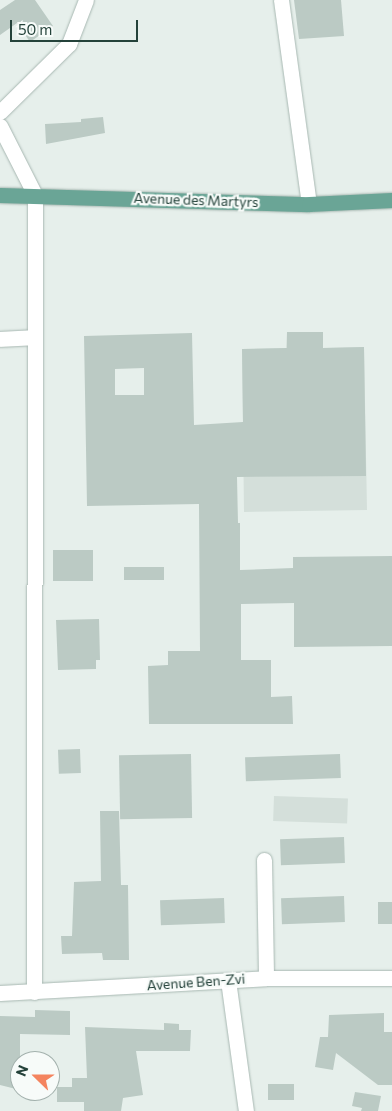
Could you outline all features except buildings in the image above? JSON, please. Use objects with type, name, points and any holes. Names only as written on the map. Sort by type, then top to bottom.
[{"type":"main road","name":"Avenue des Martyrs","points":[[0,195],[309,204],[392,200]]},
{"type":"street","points":[[0,112],[69,44],[86,0]]},
{"type":"street","points":[[281,0],[309,204]]},
{"type":"street","points":[[0,126],[35,195],[34,992]]},
{"type":"street","points":[[0,339],[34,337]]},
{"type":"street","points":[[264,860],[266,978]]},
{"type":"street","name":"Avenue Ben-Zvi","points":[[0,993],[266,978],[392,978]]},
{"type":"street","points":[[228,980],[246,1111]]},
{"type":"shaded area","points":[[287,332],[323,332],[323,348],[364,347],[367,510],[244,512],[242,349],[286,348]]},
{"type":"shaded area","points":[[274,796],[348,799],[347,824],[273,821]]}]
